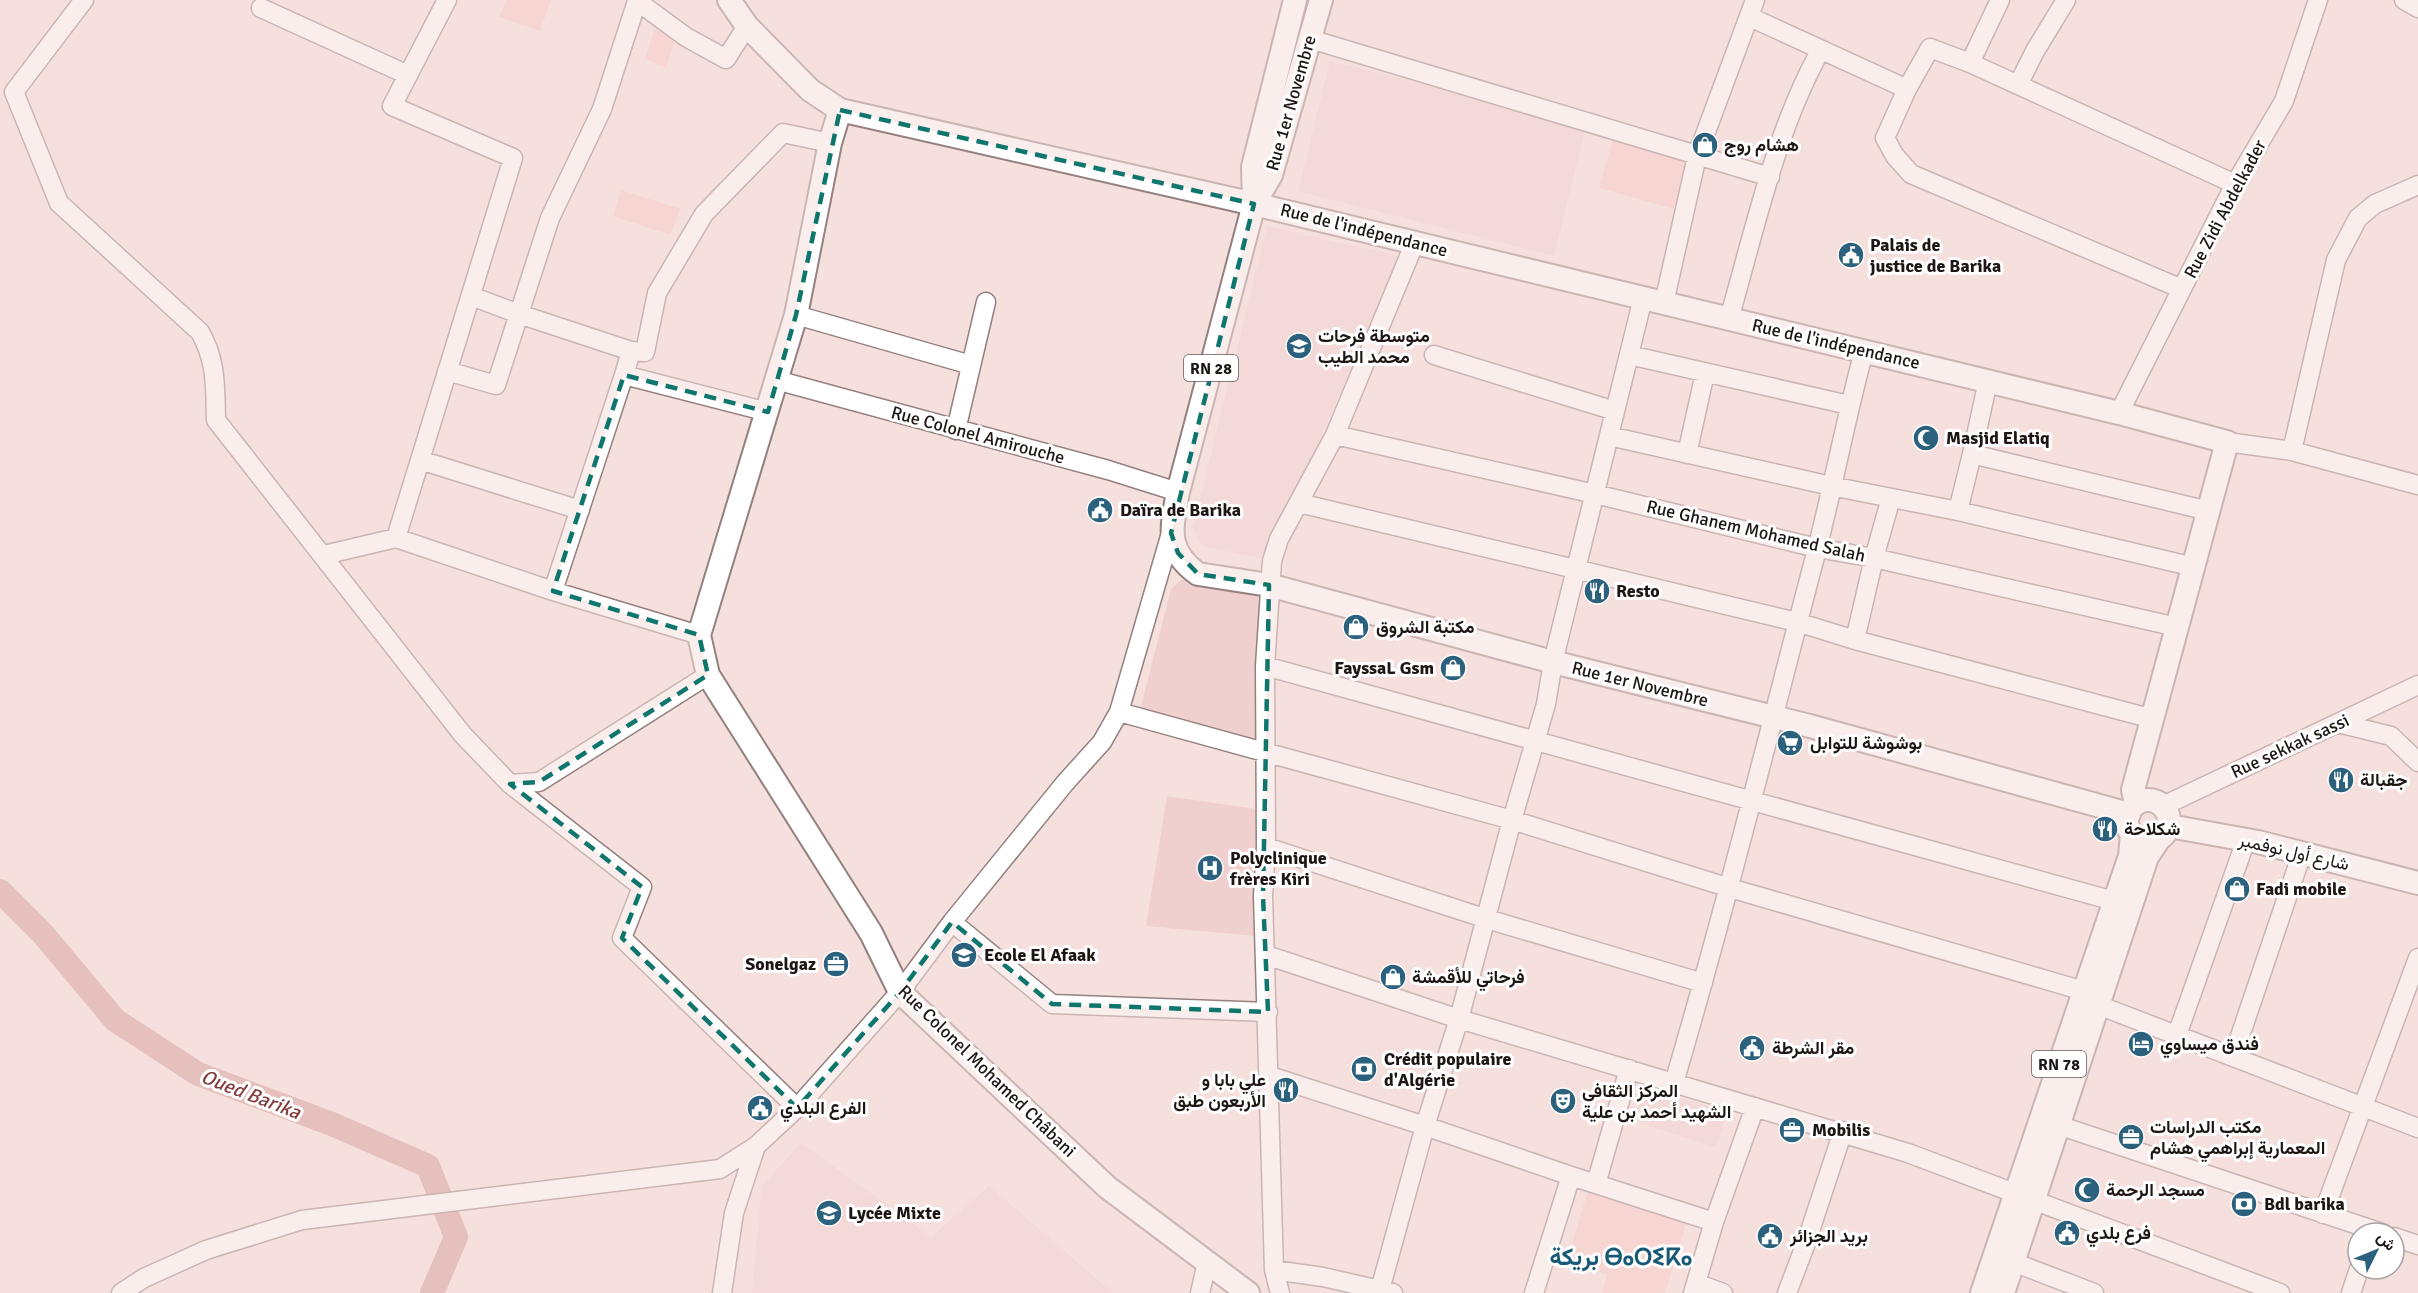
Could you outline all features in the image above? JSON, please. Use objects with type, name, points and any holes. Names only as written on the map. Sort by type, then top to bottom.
[{"type":"main road","points":[[699,635],[796,315],[830,143],[840,110],[810,90],[747,26],[729,0]]},
{"type":"main road","name":"RN 28","points":[[1171,533],[1178,492],[1254,204],[1253,167],[1295,0]]},
{"type":"main road","name":"Rue 1er Novembre","points":[[1254,204],[1271,175],[1321,0]]},
{"type":"main road","name":"Rue de l'indépendance","points":[[840,110],[1415,242],[2119,413],[2227,442]]},
{"type":"main road","points":[[2164,824],[2145,842],[2132,818],[2133,790],[2227,442]]},
{"type":"main road","name":"Rue 1er Novembre","points":[[1171,533],[1178,553],[1198,574],[1269,585],[1552,662],[1774,718],[2132,818]]},
{"type":"main road","name":"Rue Colonel Mohamed Châbani","points":[[699,635],[708,675],[871,933],[900,992],[1107,1188],[1248,1293]]},
{"type":"main road","points":[[2132,818],[2150,800],[2164,824]]},
{"type":"main road","name":"RN 78","points":[[1982,1293],[2024,1198],[2091,998],[2114,901],[2130,856],[2132,818]]},
{"type":"main road","points":[[2002,1293],[2013,1262],[2024,1198],[2058,1125],[2091,998],[2147,857],[2164,824]]},
{"type":"main road","name":"شارع أول نوفمبر","points":[[2164,824],[2302,853],[2418,883]]},
{"type":"street","points":[[84,0],[7,87],[59,203],[200,332],[215,368],[216,420],[463,735],[510,784],[642,887],[622,938],[797,1108]]},
{"type":"street","points":[[1970,63],[2000,0]]},
{"type":"street","points":[[2018,85],[2034,51],[2066,0]]},
{"type":"street","name":"Rue Zidi Abdelkader","points":[[2119,413],[2235,184],[2284,101],[2318,0]]},
{"type":"street","points":[[2404,0],[2418,8]]},
{"type":"street","points":[[447,371],[496,385],[550,218],[602,108],[637,1],[686,37],[726,59],[747,26]]},
{"type":"street","points":[[396,538],[513,158],[392,106],[442,2]]},
{"type":"street","points":[[261,8],[408,75]]},
{"type":"street","points":[[1274,1270],[1323,1277],[1387,1292],[1425,1126],[1459,1019],[1512,820],[1546,704],[1552,662],[1629,355],[1654,301],[1697,156],[1753,8],[1820,51],[1907,89]]},
{"type":"street","points":[[1310,39],[1770,177]]},
{"type":"street","points":[[2182,289],[1911,174],[1895,156],[1885,138],[1907,89],[1929,48],[1970,63],[2235,184]]},
{"type":"street","points":[[1729,319],[1770,177],[1802,83],[1820,51]]},
{"type":"street","points":[[471,296],[631,351],[645,352],[657,293],[704,214],[783,133],[830,143]]},
{"type":"street","points":[[2292,451],[2336,260],[2358,218],[2375,204],[2418,184]]},
{"type":"street","points":[[1280,1293],[1274,1270],[1263,896],[1266,847],[1265,666],[1272,561],[1279,539],[1335,435],[1415,242]]},
{"type":"street","points":[[956,430],[986,302]]},
{"type":"street","points":[[796,315],[971,365]]},
{"type":"street","points":[[553,591],[631,351]]},
{"type":"street","points":[[1674,1083],[1730,888],[1750,801],[1774,718],[1817,548],[1849,405],[1864,351]]},
{"type":"street","points":[[1434,355],[1615,411]]},
{"type":"street","points":[[1629,355],[1849,405]]},
{"type":"street","points":[[1687,454],[1705,373]]},
{"type":"street","points":[[624,375],[768,412]]},
{"type":"street","name":"Rue Colonel Amirouche","points":[[776,380],[1108,470],[1178,492]]},
{"type":"street","points":[[1958,511],[1988,381]]},
{"type":"street","name":"Rue Ghanem Mohamed Salah","points":[[1335,435],[1817,548],[1874,558],[2177,627]]},
{"type":"street","points":[[1609,436],[1831,486],[1958,511],[2193,567]]},
{"type":"street","name":"Rue de l'indépendance","points":[[2227,442],[2292,451],[2418,486]]},
{"type":"street","points":[[1972,454],[2209,511]]},
{"type":"street","points":[[420,460],[580,510]]},
{"type":"street","points":[[1855,640],[1891,498]]},
{"type":"street","points":[[1299,503],[1797,622],[1855,640],[2152,719]]},
{"type":"street","points":[[121,1293],[144,1278],[206,1250],[302,1220],[720,1169],[756,1146],[797,1108],[900,992],[952,922],[1065,783],[1102,742],[1119,712],[1171,533]]},
{"type":"street","points":[[324,555],[396,538],[553,591],[699,635]]},
{"type":"street","points":[[1265,666],[2114,901]]},
{"type":"street","points":[[510,784],[539,782],[708,675]]},
{"type":"street","name":"Rue sekkak sassi","points":[[2164,824],[2338,723],[2418,685]]},
{"type":"street","points":[[1119,712],[1512,820],[2091,998],[2177,1035],[2418,1128]]},
{"type":"street","points":[[2338,723],[2391,736],[2418,762]]},
{"type":"street","points":[[2177,1035],[2246,840]]},
{"type":"street","points":[[1266,847],[1487,919],[1703,983]]},
{"type":"street","points":[[2233,1057],[2302,853]]},
{"type":"street","points":[[952,922],[1052,1004],[1268,1012]]},
{"type":"street","points":[[1266,956],[1459,1019],[1843,1131],[1908,1153],[2280,1293]]},
{"type":"street","points":[[2323,1214],[2418,958]]},
{"type":"street","points":[[1596,1185],[1629,1070]]},
{"type":"street","points":[[1270,1076],[1714,1222]]},
{"type":"street","points":[[1723,1293],[1694,1288],[1714,1222],[1755,1107]]},
{"type":"street","points":[[2058,1125],[2346,1222]]},
{"type":"street","points":[[1786,1293],[1806,1243],[1843,1131]]},
{"type":"street","points":[[722,1293],[734,1213],[756,1146]]},
{"type":"street","points":[[1534,1293],[1571,1176]]},
{"type":"street","points":[[1200,1293],[1207,1262]]},
{"type":"street","points":[[2013,1262],[2094,1293]]},
{"type":"highlighted area","points":[[840,110],[1254,204],[1171,533],[1178,553],[1198,574],[1269,585],[1263,896],[1268,1012],[1052,1004],[952,922],[900,992],[797,1108],[622,938],[642,887],[510,784],[539,782],[708,675],[699,635],[553,591],[624,375],[768,412],[796,315]]},
{"type":"shaded area","points":[[506,0],[551,0],[540,31],[499,17]]},
{"type":"shaded area","points":[[655,28],[676,36],[666,68],[645,59]]},
{"type":"shaded area","points":[[1330,61],[1586,126],[1554,256],[1298,191]]},
{"type":"shaded area","points":[[1613,139],[1699,163],[1685,212],[1599,188]]},
{"type":"shaded area","points":[[621,190],[681,209],[670,235],[613,216]]},
{"type":"shaded area","name":"متوسطة فرحات محمد الطيب","points":[[1267,226],[1399,256],[1268,560],[1202,546],[1193,528]]},
{"type":"shaded area","points":[[1187,578],[1264,595],[1261,747],[1140,710],[1171,589]]},
{"type":"shaded area","name":"Polyclinique frères Kiri","points":[[1167,796],[1263,810],[1266,937],[1146,926]]},
{"type":"shaded area","points":[[1644,1086],[1727,1112],[1716,1147],[1633,1121]]},
{"type":"shaded area","name":"Lycée Mixte","points":[[801,1143],[931,1237],[989,1186],[1113,1293],[752,1293],[762,1186]]},
{"type":"shaded area","points":[[1588,1191],[1687,1221],[1665,1293],[1602,1293],[1607,1274],[1566,1262]]},
{"type":"waterway","name":"Oued Barika","points":[[0,891],[43,934],[115,1020],[198,1074],[332,1124],[428,1166],[456,1237],[432,1293]]},
{"type":"place","name":"هشام روج","points":[[1705,145]]},
{"type":"place","name":"Palais de justice de Barika","points":[[1851,255]]},
{"type":"place","name":"متوسطة فرحات محمد الطيب","points":[[1299,346]]},
{"type":"place","name":"Masjid Elatiq","points":[[1926,438]]},
{"type":"place","name":"Daïra de Barika","points":[[1100,510]]},
{"type":"place","name":"Resto","points":[[1597,591]]},
{"type":"place","name":"مكتبة الشروق","points":[[1356,627]]},
{"type":"place","name":"FayssaL Gsm","points":[[1453,668]]},
{"type":"place","name":"بوشوشة للتوابل","points":[[1790,743]]},
{"type":"place","name":"جقبالة","points":[[2341,780]]},
{"type":"place","name":"شكلاحة","points":[[2105,829]]},
{"type":"place","name":"Polyclinique frères Kiri","points":[[1210,868]]},
{"type":"place","name":"Fadi mobile","points":[[2237,889]]},
{"type":"place","name":"Ecole El Afaak","points":[[964,955]]},
{"type":"place","name":"Sonelgaz","points":[[836,964]]},
{"type":"place","name":"فرحاتي للأقمشة","points":[[1393,977]]},
{"type":"place","name":"فندق ميساوي","points":[[2141,1044]]},
{"type":"place","name":"مقر الشرطة","points":[[1752,1048]]},
{"type":"place","name":"Crédit populaire d'Algérie","points":[[1364,1069]]},
{"type":"place","name":"علي بابا و الأربعون طبق","points":[[1286,1090]]},
{"type":"place","name":"المركز الثقافي الشهيد أحمد بن علية","points":[[1563,1101]]},
{"type":"place","name":"الفرع البلدي","points":[[760,1108]]},
{"type":"place","name":"Mobilis","points":[[1792,1130]]},
{"type":"place","name":"مكتب الدراسات المعمارية إبراهمي هشام","points":[[2131,1137]]},
{"type":"place","name":"مسجد الرحمة","points":[[2087,1190]]},
{"type":"place","name":"Bdl barika","points":[[2244,1204]]},
{"type":"place","name":"Lycée Mixte","points":[[829,1213]]},
{"type":"place","name":"فرع بلدي","points":[[2067,1233]]},
{"type":"place","name":"بريد الجزائر","points":[[1770,1236]]},
{"type":"district","name":"بريكة ⴱⴰⵔⵉⴽⴰ","points":[[1621,1257]]}]
